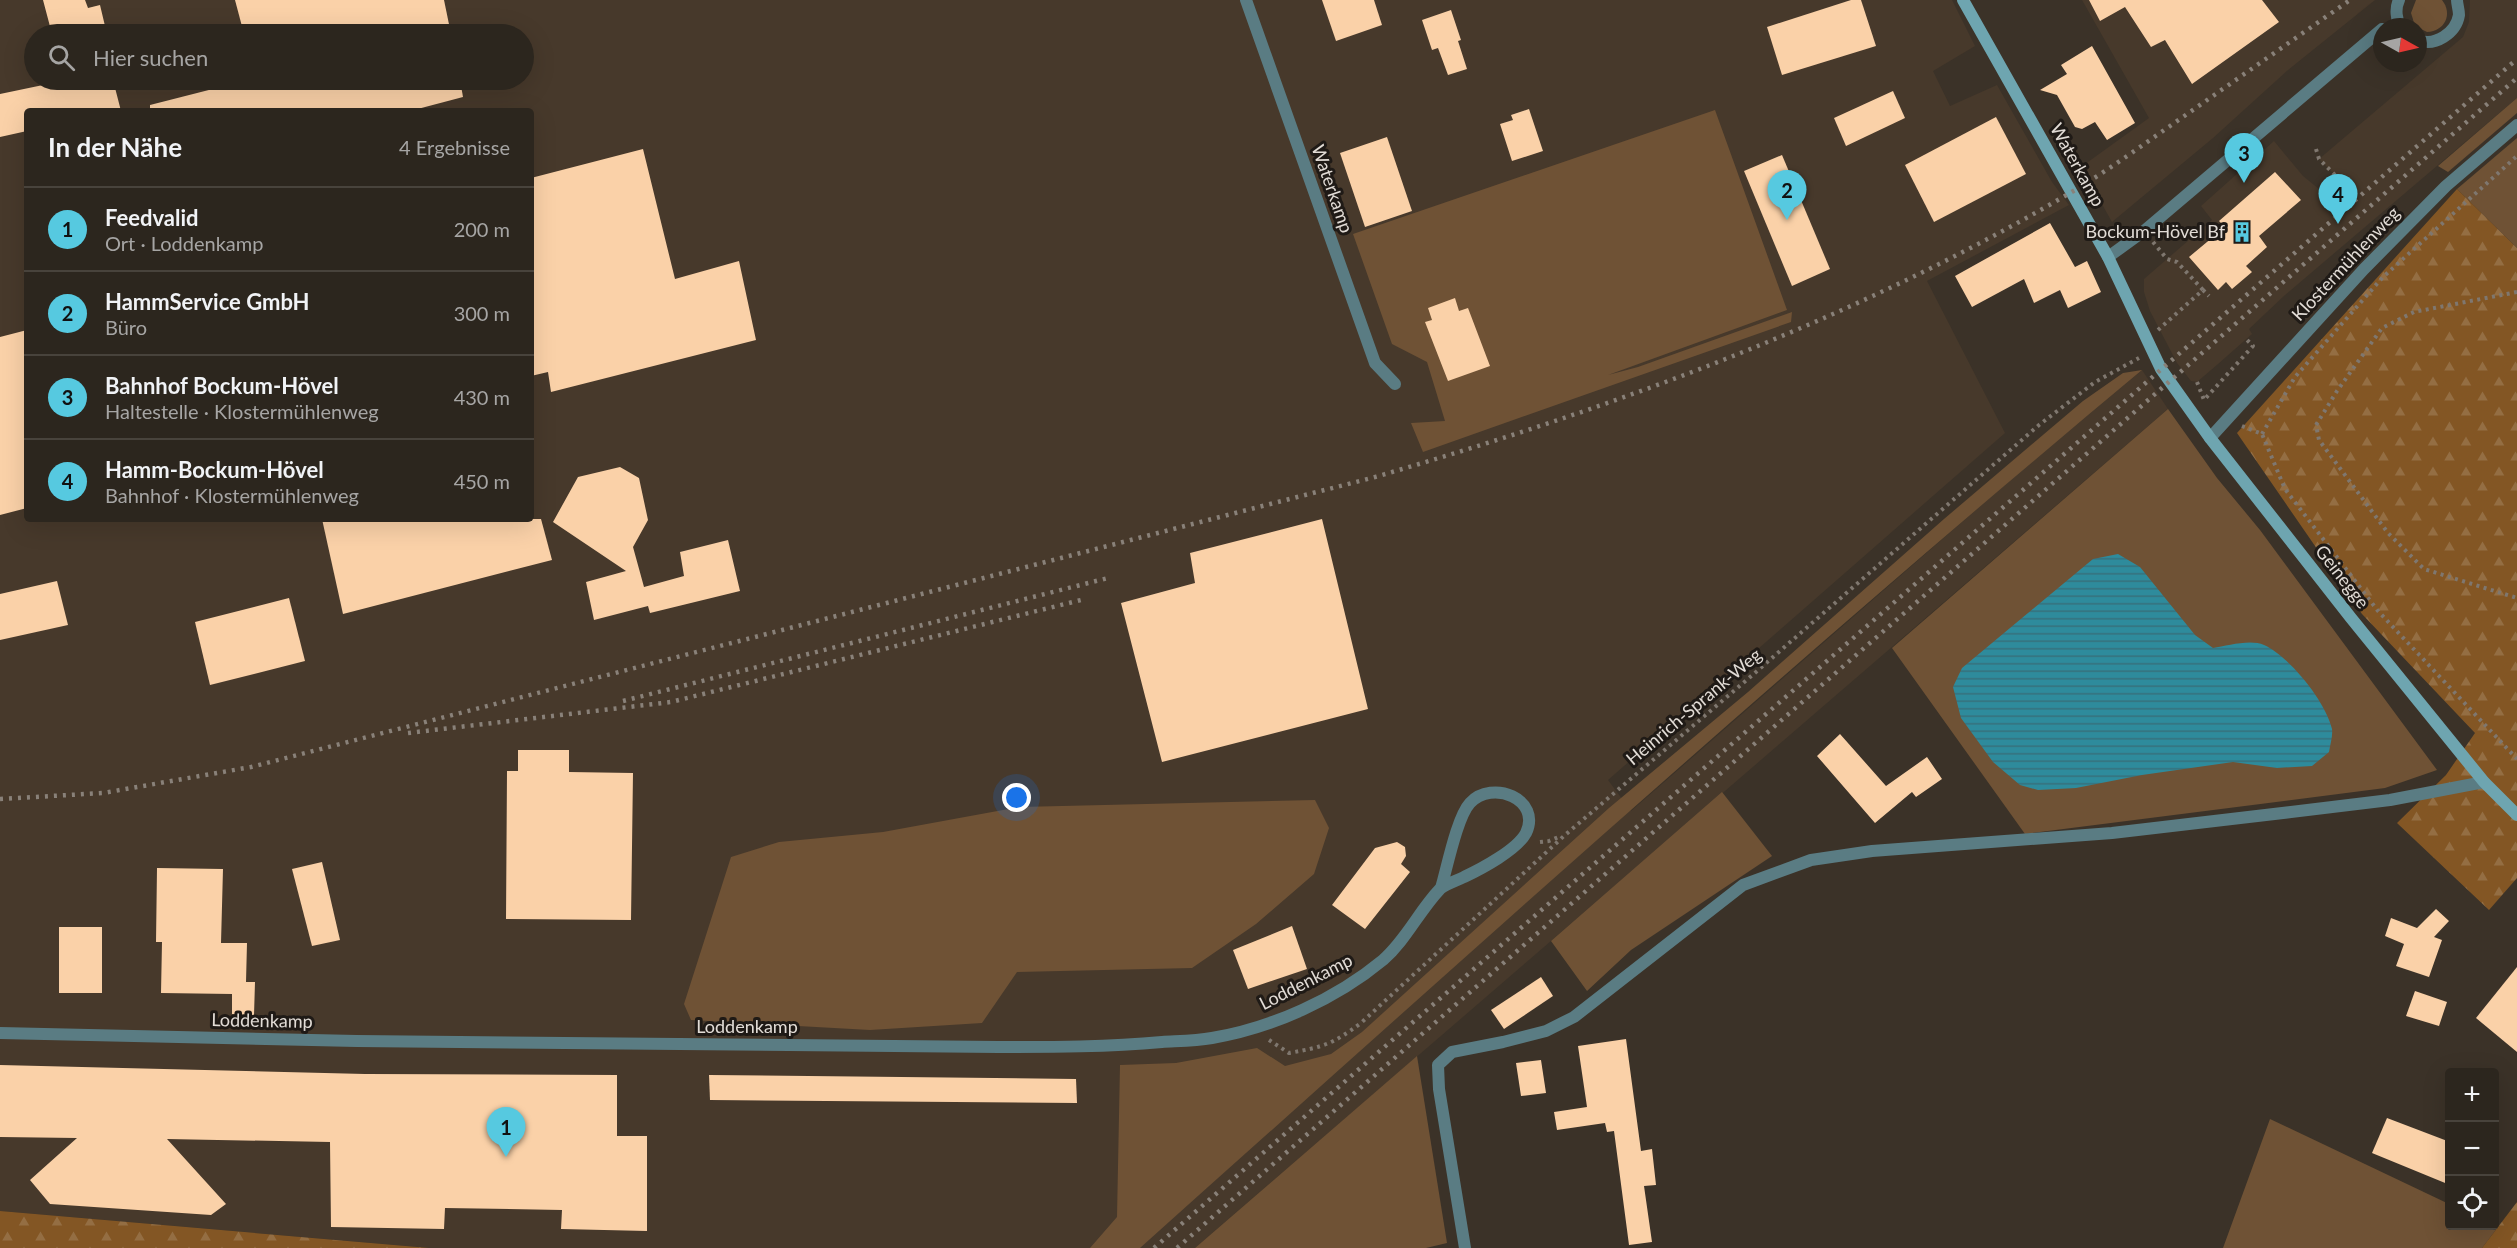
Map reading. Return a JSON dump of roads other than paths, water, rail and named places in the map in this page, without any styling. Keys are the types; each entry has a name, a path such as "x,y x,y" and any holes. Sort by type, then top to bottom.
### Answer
{"street":[{"name":"Waterkamp","path":"1246,0 1374,363 1395,384"},
{"name":"Waterkamp","path":"1963,0 2108,257 2151,351"},
{"path":"2399,0 2396,6 2399,18"},
{"path":"2427,42 2439,40 2452,30 2458,15 2457,0"},
{"path":"2108,257 2144,231 2373,36"},
{"name":"Klostermühlenweg","path":"2210,438 2364,269 2446,186 2517,125"},
{"name":"Geinegge","path":"2151,351 2210,438 2351,618 2484,782 2517,815"},
{"path":"1465,1248 1439,1089 1438,1065 1452,1052 1546,1031 1574,1017 1743,885 1810,860 1872,851 2145,829 2390,800 2484,782"},
{"name":"Loddenkamp","path":"0,1033 345,1041 1104,1047 1211,1038 1257,1027 1289,1015 1347,986 1384,958 1411,929 1441,888 1461,820 1469,803 1480,795 1504,792 1517,797 1527,809 1529,821 1522,840 1499,857 1441,888"}],"water":[{"path":"2118,554 2140,567 2195,635 2213,648 2258,643 2274,651 2295,669 2314,693 2328,718 2332,729 2329,752 2312,766 2277,768 2233,762 2142,775 2076,788 2038,790 2020,785 1993,762 1961,718 1953,687 1962,668 2093,559"}],"railway":[{"path":"0,799 103,793 251,767 1375,477 1555,421 1731,357 1818,321 1903,282 1987,239 2108,169 2350,0"},
{"path":"1154,1248 2517,59"},
{"path":"1177,1248 2517,78"},
{"path":"623,701 1108,578"},
{"path":"408,733 671,702 1085,599"}],"place":[{"name":"Bahnhof Bockum-Hövel","path":"2244,183"},
{"name":"HammService GmbH","path":"1787,220"},
{"name":"Hamm-Bockum-Hövel","path":"2338,224"},
{"name":"Bockum-Hövel Bf","path":"2242,232"},
{"name":"Feedvalid","path":"506,1157"}]}
